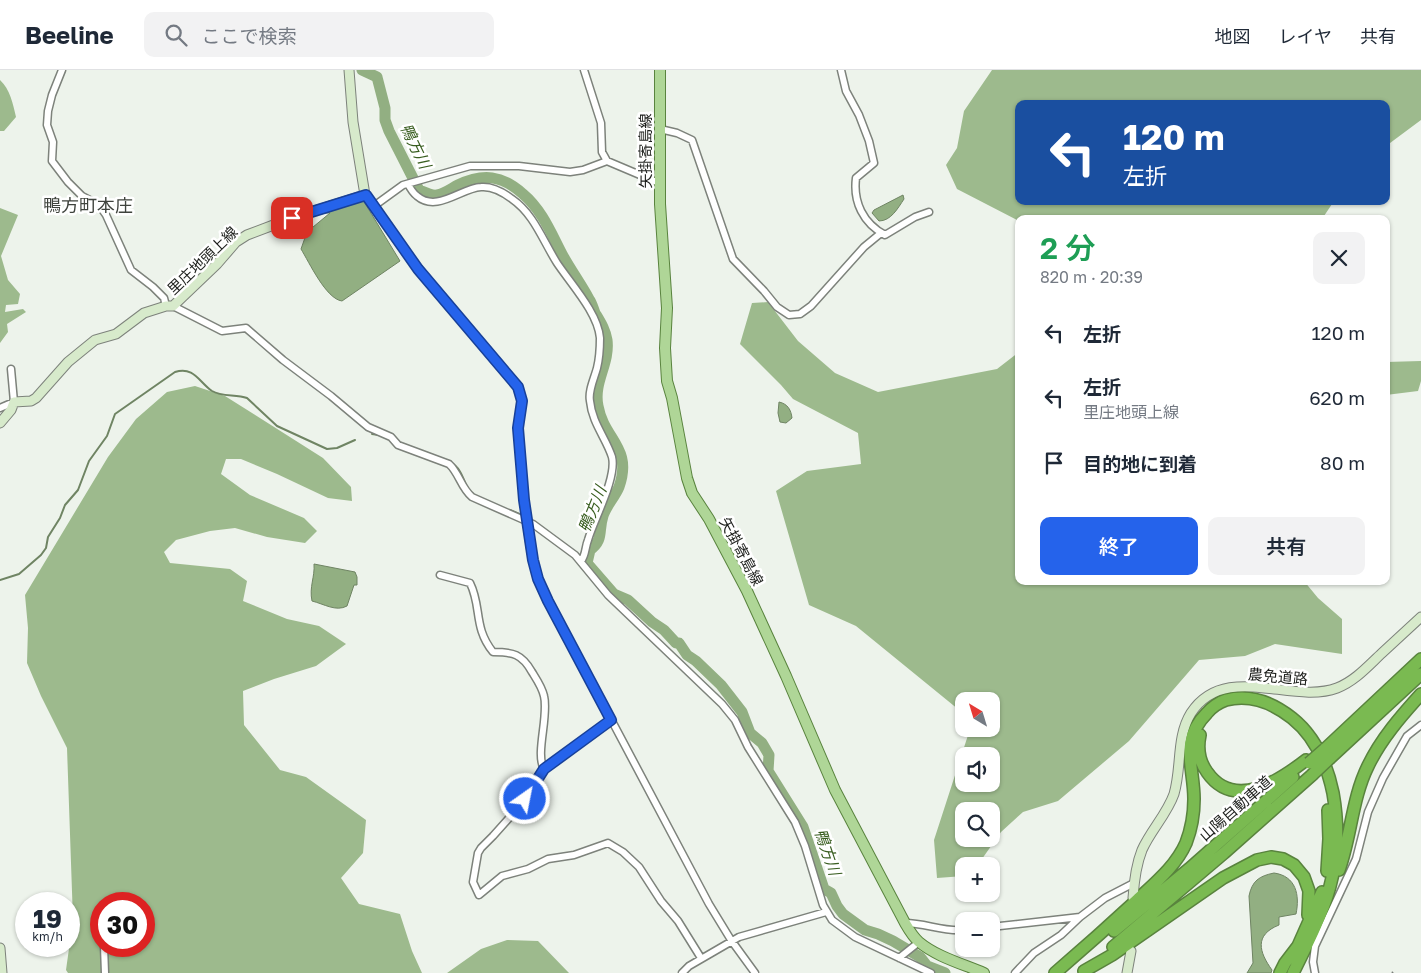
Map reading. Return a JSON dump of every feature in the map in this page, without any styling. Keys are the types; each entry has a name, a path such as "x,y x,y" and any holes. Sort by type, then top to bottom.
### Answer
{"highway":[{"name":"山陽自動車道","path":"1328,753 1421,659"},
{"name":"山陽自動車道","path":"1062,973 1421,674"},
{"path":"1329,892 1335,882 1344,856 1367,767 1384,738 1421,694"},
{"path":"1055,973 1109,926 1159,879 1176,860 1186,843 1193,814 1194,798 1190,755 1191,741 1195,730 1201,718 1209,710 1223,701 1241,698 1257,699 1271,704 1298,723 1322,756 1330,778 1336,811 1338,838 1335,869 1322,911 1293,973"},
{"path":"1280,973 1305,931 1323,890 1329,849 1329,813 1323,781 1315,759 1304,740 1293,728 1282,719 1254,706 1239,706 1226,709 1214,715 1201,732 1198,744 1203,767 1211,778 1223,787 1238,791 1254,790 1309,766"},
{"name":"山陽自動車道","path":"1082,972 1224,852 1309,766"},
{"path":"1082,972 1112,955 1223,878 1256,860 1271,857 1283,859 1294,865 1304,876 1309,891 1310,908 1305,931"}],"main road":[{"path":"349,70 353,122 366,195"},
{"name":"矢掛寄島線","path":"660,70 659,183 667,308 665,348 667,382 692,493 709,519 741,578 783,668 835,790 886,884 915,945 932,950 984,973"},
{"name":"里庄地頭上線","path":"14,402 31,401 36,398 77,354 95,340 116,334 144,313 170,306 217,264 236,242 247,235 292,218 366,195"},
{"path":"0,423 11,410 14,402"},
{"name":"農免道路","path":"1133,898 1134,883 1142,850 1174,793 1182,737 1192,712 1201,702 1212,694 1238,686 1311,693 1338,688 1358,675 1421,617"},
{"path":"0,948 2,973"},
{"path":"1127,973 1131,951"}],"street":[{"path":"62,70 48,111 47,125 53,142 52,161 68,182 82,196 99,205 106,215 131,270 158,292 170,306 222,330 246,328 283,360 368,427 391,437 398,445 449,464 472,497 526,517 582,559 608,595 722,704 735,720 748,747 795,822 805,846 826,912 841,928 855,937 931,973"},
{"path":"584,70 600,123 602,152 607,162"},
{"path":"841,70 846,91 859,115 869,141 874,163 856,178 854,191 863,215 873,228 885,235 915,217 929,212"},
{"path":"660,129 677,133 692,140 732,259 777,307 789,315 800,314 811,306 864,247 881,233"},
{"path":"374,206 410,183 470,166 519,166 570,172 607,162 659,183"},
{"path":"410,183 417,196 430,201 448,199 472,188 482,186 497,189 513,199 526,212 589,310 600,338 598,366 589,399 592,415 610,451 613,466 610,482 582,559"},
{"path":"366,195 418,269 518,387 522,401 518,428 526,517 531,553 542,589 704,895 731,940 755,973"},
{"path":"0,408 14,402 11,369"},
{"path":"440,575 470,583 480,628 485,641 493,652 512,652 526,662 540,684 545,698 544,731 540,759 544,769"},
{"path":"611,720 544,769 518,808 481,848 478,853 472,882 479,895 502,876 528,869 548,859 574,855 608,843 623,852 639,867 701,958"},
{"path":"1315,973 1313,962 1315,946 1356,859 1368,812 1383,778 1407,736 1421,726"},
{"path":"1015,973 1034,953 1061,935 1080,917 1105,898 1134,883"},
{"path":"682,973 689,966 731,940 826,912"},
{"path":"1000,927 1080,917"},
{"path":"905,923 913,923 950,932 955,931"},
{"path":"900,957 915,945"},
{"path":"104,957 105,973"}],"shaded area":[{"path":"992,70 1421,70 1421,120 1390,143 1390,100 1015,100 1015,205 1331,205 1325,215 1015,215 1015,219 957,189 946,165 957,148 964,111"},
{"path":"0,80 9,92 16,117 4,131 0,131"},
{"path":"903,195 904,199 887,219 879,221 872,213 874,210"},
{"path":"363,200 400,261 342,301 336,299 324,287 301,249 307,232 330,213 319,213"},
{"path":"0,208 18,215 1,256 8,280 20,294 18,304 6,305 5,312 23,309 26,312 7,324 8,332 0,343"},
{"path":"768,302 798,341 835,373 878,392 997,369 1015,355 1015,585 1307,585 1318,598 1342,619 1342,654 1275,644 1245,656 1199,660 1129,741 1058,801 1023,812 1000,833 1000,802 955,802 955,847 990,847 983,857 955,857 955,877 937,878 934,840 955,775 955,792 1000,792 1000,747 964,747 967,738 1000,738 1000,692 955,692 955,707 856,626 809,605 776,491 807,471 861,464 858,433 793,399 740,344 752,303"},
{"path":"1421,361 1421,381 1418,391 1390,394 1390,362"},
{"path":"195,386 225,396 323,458 351,487 352,501 328,498 241,459 226,459 221,474 250,495 304,518 317,531 305,543 267,537 235,528 210,531 176,540 164,552 170,563 230,569 247,581 243,601 287,619 319,626 346,644 316,666 243,691 244,725 280,770 306,777 366,820 363,853 341,878 359,904 400,914 412,951 422,973 68,973 66,970 68,957 80,957 80,892 72,892 67,748 27,663 28,628 25,595 108,457 136,419 167,392"},
{"path":"779,402 787,406 791,412 792,418 786,423 780,422 778,413"},
{"path":"314,564 355,572 357,585 354,585 347,606 334,608 312,601 311,591"},
{"path":"1274,873 1287,878 1295,887 1297,893 1296,914 1279,917 1279,925 1271,929 1262,939 1262,950 1272,970 1271,973 1247,973 1253,963 1250,891 1257,880"},
{"path":"507,940 538,941 569,973 447,973 481,949"}],"waterway":[{"path":"362,70 377,77"},
{"name":"鴨方川","path":"377,77 385,108 385,120 389,131 419,190 437,195 467,181 484,178 500,180 515,188 530,200 541,214 604,329 607,349 599,381 598,406 601,418 620,453 622,473 619,487 604,512 599,539 590,550 587,563 614,594 628,600 652,622 664,630 676,643 679,643 687,655 721,685 742,712 750,733 762,743 769,755 768,771 803,827 824,889 831,893 843,914 865,930 893,941 920,957 927,966 945,973"},
{"path":"0,580 19,574 41,555 46,548 48,537 60,518 65,505 78,490 89,461 107,436 115,414 175,372 187,371 192,373 216,393 247,398 277,426 327,449 337,448 355,440"},
{"path":"372,434 379,435"},
{"path":"451,463 459,470 467,487"},
{"path":"510,510 524,516"}],"district":[{"name":"鴨方町本庄","path":"88,205"}],"route":[{"path":"292,218 366,195 418,269 518,387 522,401 518,428 524,500 531,553 538,579 611,720 544,769 525,799"}]}
